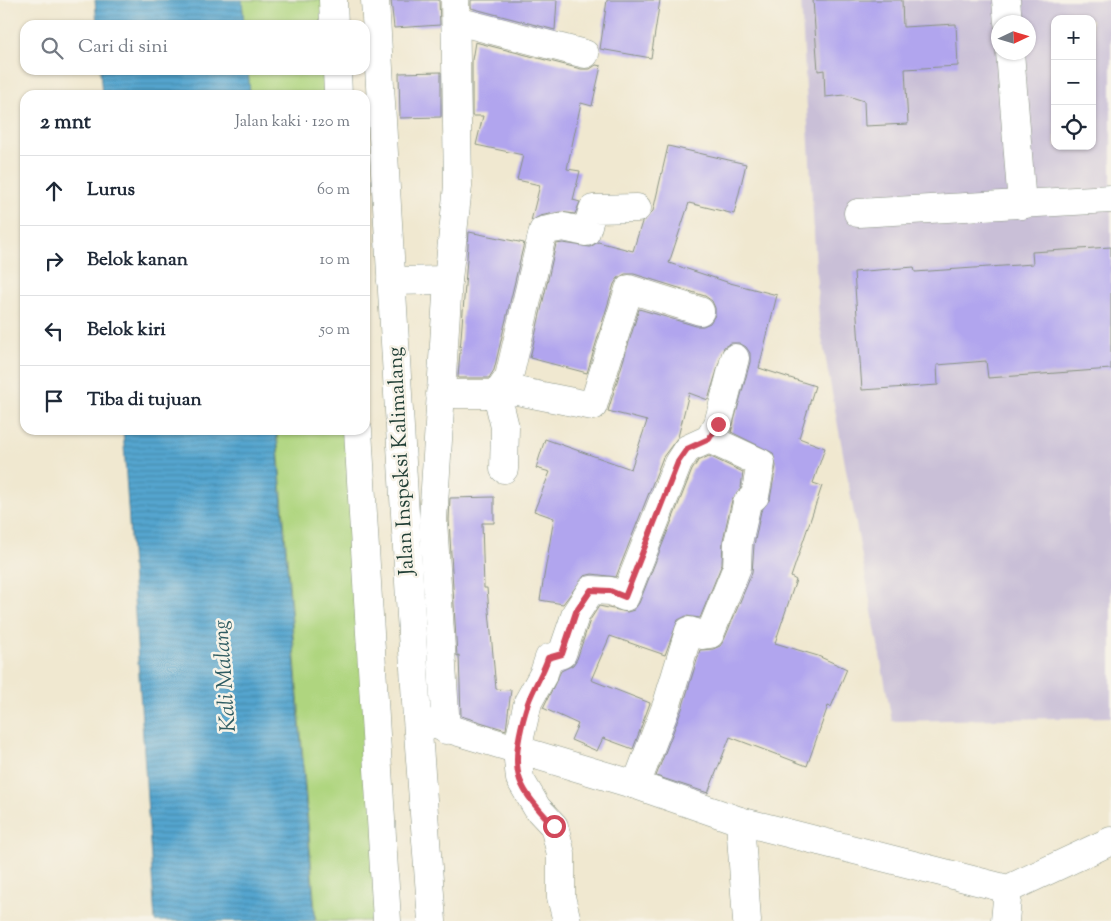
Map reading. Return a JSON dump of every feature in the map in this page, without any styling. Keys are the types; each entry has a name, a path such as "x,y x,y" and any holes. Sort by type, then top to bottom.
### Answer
{"street":[{"path":"333,0 334,20"},
{"name":"Jalan Inspeksi Kalimalang","path":"375,0 417,719 432,921"},
{"path":"1006,0 1007,15"},
{"path":"446,730 433,520 448,280 458,186 456,10 585,54"},
{"path":"1011,60 1022,205"},
{"path":"337,75 338,90"},
{"path":"858,213 1111,199"},
{"path":"497,394 509,378 543,231 563,227 586,232 594,209 637,208"},
{"path":"391,282 448,280"},
{"path":"440,394 497,394 517,391 593,406 629,289 700,311"},
{"path":"567,921 561,897 561,854 554,826 537,808 520,779 517,750 528,702 544,672 548,658 562,654 576,612 591,590 610,591 625,597 678,462 687,449 709,439 718,424 735,358"},
{"path":"497,394 506,427 504,469"},
{"name":"Jalan Inspeksi Kalimalang","path":"358,435 387,921"},
{"path":"636,785 667,704 690,631 703,635 710,634 737,566 738,542 747,503 755,496 761,463 709,439"},
{"path":"417,719 446,730 636,785 740,821 1008,889 1111,841"},
{"path":"740,821 747,921"},
{"path":"1005,921 1008,889"}],"shaded area":[{"path":"801,0 1111,0 1111,717 892,721 819,322"}],"green space":[{"path":"242,0 333,0 334,20 244,20"},
{"path":"248,75 337,75 338,90 250,90"},
{"path":"277,435 358,435 387,921 316,921"}],"water":[{"path":"95,0 242,0 244,20 97,20"},
{"path":"100,75 248,75 250,90 102,90"},
{"name":"Kali Malang","path":"123,435 276,435 315,921 155,921"}],"building":[{"path":"391,0 439,0 440,25 394,28"},
{"path":"471,0 557,0 555,30 471,8"},
{"path":"607,0 660,0 651,58 600,49"},
{"path":"813,0 902,0 903,27 956,24 958,66 905,69 908,124 865,126 864,101 845,95 825,97 824,70 818,71"},
{"path":"475,42 581,69 590,69 596,65 601,66 592,106 581,103 567,169 580,171 573,200 580,202 575,214 560,212 540,216 531,221 540,185 517,180 523,155 476,145 483,116 472,116 472,60"},
{"path":"441,72 441,117 400,118 399,73"},
{"path":"668,146 746,164 734,214 689,203 669,263 730,283 777,295 759,368 815,386 799,438 825,448 813,483 822,486 791,577 796,580 775,643 818,656 847,669 831,707 828,706 807,766 730,737 708,793 656,776 682,709 700,650 713,649 720,646 752,573 754,545 761,511 770,499 776,466 773,453 731,432 750,362 750,353 746,347 739,343 731,343 724,347 708,400 689,393 678,437 663,457 616,577 592,574 584,576 563,604 540,600 554,518 534,511 550,472 536,468 545,439 631,469 647,421 608,411 639,309 696,326 710,323 715,315 712,301 705,296 634,274 625,274 618,278 614,284 587,373 530,358 556,244 563,243 590,247 598,242 633,251 642,222 653,211"},
{"path":"469,232 524,243 494,370 489,378 458,378"},
{"path":"1111,247 1111,369 988,378 986,361 937,365 938,385 862,390 854,272 914,267 915,272 1033,264 1032,252"},
{"path":"709,456 743,472 741,488 732,500 723,540 722,564 700,618 686,616 678,620 665,655 610,636 591,680 650,703 633,749 603,738 597,751 571,740 578,724 543,708 561,671 573,665 577,659 590,620 599,606 627,612 634,610 639,603 692,470 698,461"},
{"path":"494,497 494,523 482,523 484,588 487,588 496,689 511,690 506,730 461,716 459,655 457,656 449,520 450,498"}],"route":[{"path":"554,826 537,808 520,779 517,750 528,702 544,672 548,658 562,654 576,612 591,590 610,591 625,597 678,462 687,449 709,439 718,424"}]}
